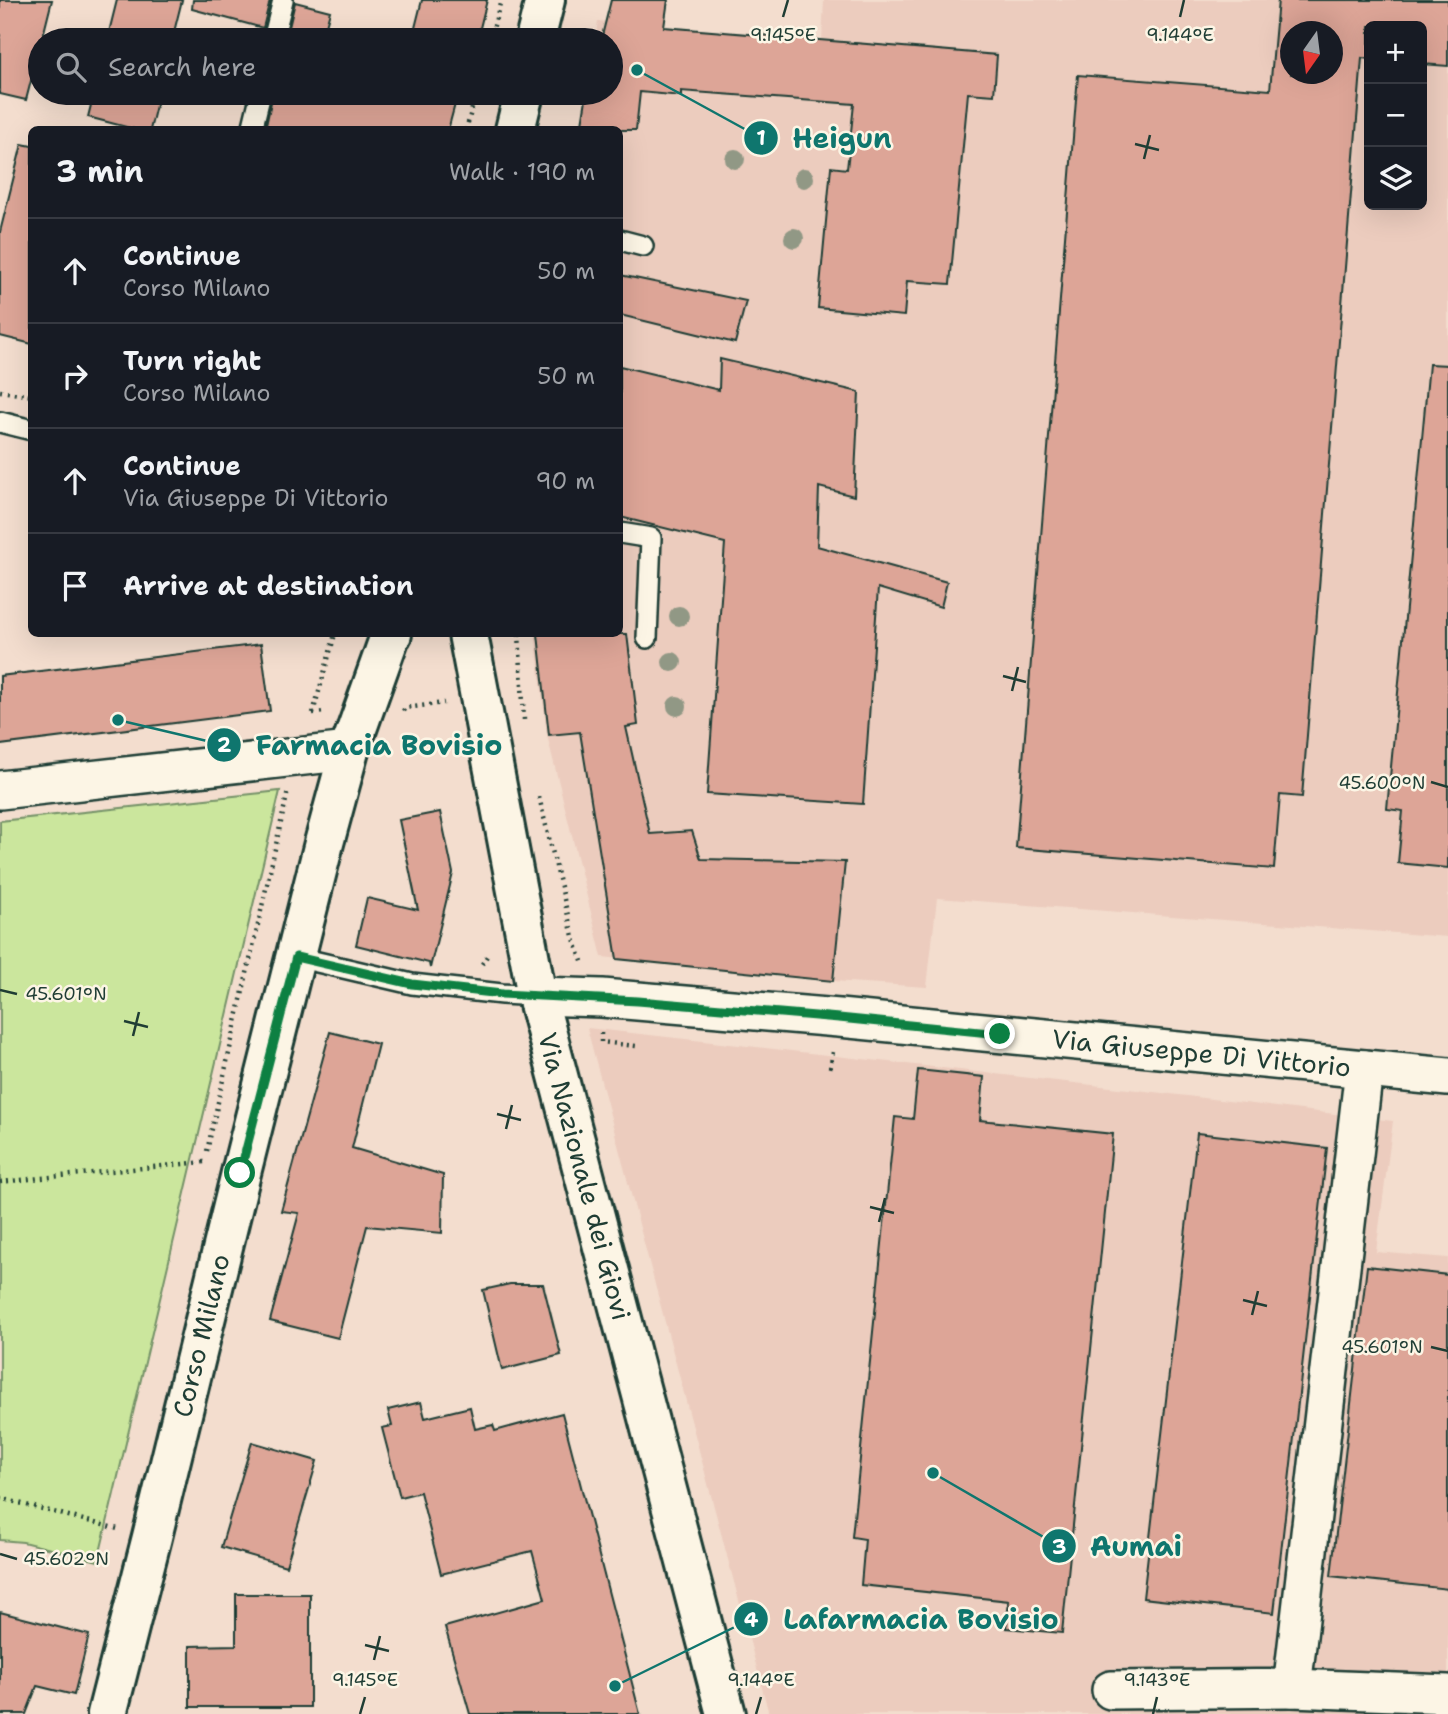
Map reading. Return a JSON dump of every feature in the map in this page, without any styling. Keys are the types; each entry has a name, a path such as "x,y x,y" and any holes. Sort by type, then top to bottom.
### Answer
{"main road":[{"path":"539,28 545,0"},
{"path":"516,126 521,105"},
{"name":"Corso Milano","path":"107,1714 324,843 349,751 390,637"},
{"name":"Via Nazionale dei Giovi","path":"468,637 519,995 726,1714"}],"street":[{"path":"0,790 349,751"},
{"name":"Via Giuseppe Di Vittorio","path":"519,995 602,998 839,1018 1448,1077"},
{"name":"Via Giuseppe Di Vittorio","path":"1292,1688 1364,1069"},
{"path":"1111,1690 1292,1688 1448,1694"}],"lane":[{"path":"276,28 283,0"},
{"path":"253,126 258,105"},
{"path":"623,241 643,246"},
{"path":"0,422 28,429"},
{"path":"623,533 651,538 647,638"},
{"path":"296,957 412,984 519,995"}],"path":[{"path":"493,28 501,0"},
{"path":"467,126 473,105"},
{"path":"0,391 28,395"},
{"path":"313,713 334,637"},
{"path":"519,637 524,727"},
{"path":"398,718 405,708 456,701"},
{"path":"204,1162 290,784"},
{"path":"537,793 573,936"},
{"path":"278,832 324,843"},
{"path":"475,967 484,964 489,953"},
{"path":"0,1182 204,1162 240,1173"},
{"path":"0,1498 152,1537"}],"shaded area":[{"path":"824,0 1448,0 1448,937 937,898 927,987 833,981 602,957 547,735 535,637 623,637 623,126 582,126 585,105 623,105 623,28 597,28 598,21 822,41"},
{"path":"587,1028 1393,1121 1376,1252 1448,1258 1448,1714 769,1714"}],"green space":[{"path":"280,791 98,1561 23,1542 0,1540 0,821"}],"building":[{"path":"0,0 52,0 45,28 28,28 26,100 0,94"},
{"path":"117,0 182,0 175,28 110,28"},
{"path":"193,0 270,0 263,28 192,9"},
{"path":"422,0 487,0 480,28 415,28"},
{"path":"611,0 668,0 664,27 997,55 994,95 968,93 950,284 907,281 904,316 818,308 831,167 847,169 854,104 681,91 681,96 640,92 636,130 623,130 623,126 582,126 585,105 623,105 623,28 604,28"},
{"path":"1278,0 1448,0 1448,66 1427,64 1427,21 1364,21 1364,58 1302,797 1280,795 1274,869 1016,848 1078,75 1270,90"},
{"path":"295,2 330,11 325,28 289,28"},
{"path":"91,105 156,105 151,126 123,126 88,117"},
{"path":"270,105 455,105 449,126 266,126"},
{"path":"22,144 28,145 28,343 0,336 0,232"},
{"path":"623,276 746,301 735,343 623,316"},
{"path":"720,359 859,392 854,496 819,487 817,546 947,582 941,607 878,588 863,804 707,794 725,543 623,518 623,367 719,390"},
{"path":"1429,364 1448,365 1448,868 1398,863 1403,811 1387,809"},
{"path":"623,634 627,634 638,725 626,727 650,834 692,831 701,859 845,862 833,981 617,959 580,732 549,735 538,637 623,637"},
{"path":"261,644 270,711 0,745 0,676"},
{"path":"440,812 453,873 430,968 429,963 356,945 367,898 418,910 399,820"},
{"path":"330,1032 378,1044 352,1148 443,1175 442,1233 367,1226 338,1338 270,1321 299,1213 281,1211"},
{"path":"918,1070 984,1077 980,1120 1113,1134 1062,1633 1006,1628 1009,1601 861,1585 865,1539 852,1537 895,1117 913,1119"},
{"path":"1197,1133 1327,1148 1274,1613 1143,1598"},
{"path":"1367,1266 1448,1275 1448,1589 1331,1576"},
{"path":"510,1284 543,1284 561,1355 502,1370 483,1290"},
{"path":"421,1402 425,1418 470,1407 475,1429 493,1425 495,1431 562,1413 640,1714 470,1714 445,1627 545,1599 532,1551 441,1574 420,1492 400,1497 382,1428 392,1426 388,1410"},
{"path":"252,1442 317,1461 286,1566 221,1547"},
{"path":"236,1594 310,1594 310,1707 190,1707 190,1646 236,1645"},
{"path":"0,1612 89,1635 74,1695 37,1686 26,1714 0,1714"}],"place":[{"name":"Heigun","path":"637,70"},
{"name":"Farmacia Bovisio","path":"118,720"},
{"name":"Aumai","path":"933,1473"},
{"name":"Lafarmacia Bovisio","path":"615,1686"}],"route":[{"path":"240,1173 296,957 412,984 502,994 602,998 1000,1034"}]}
